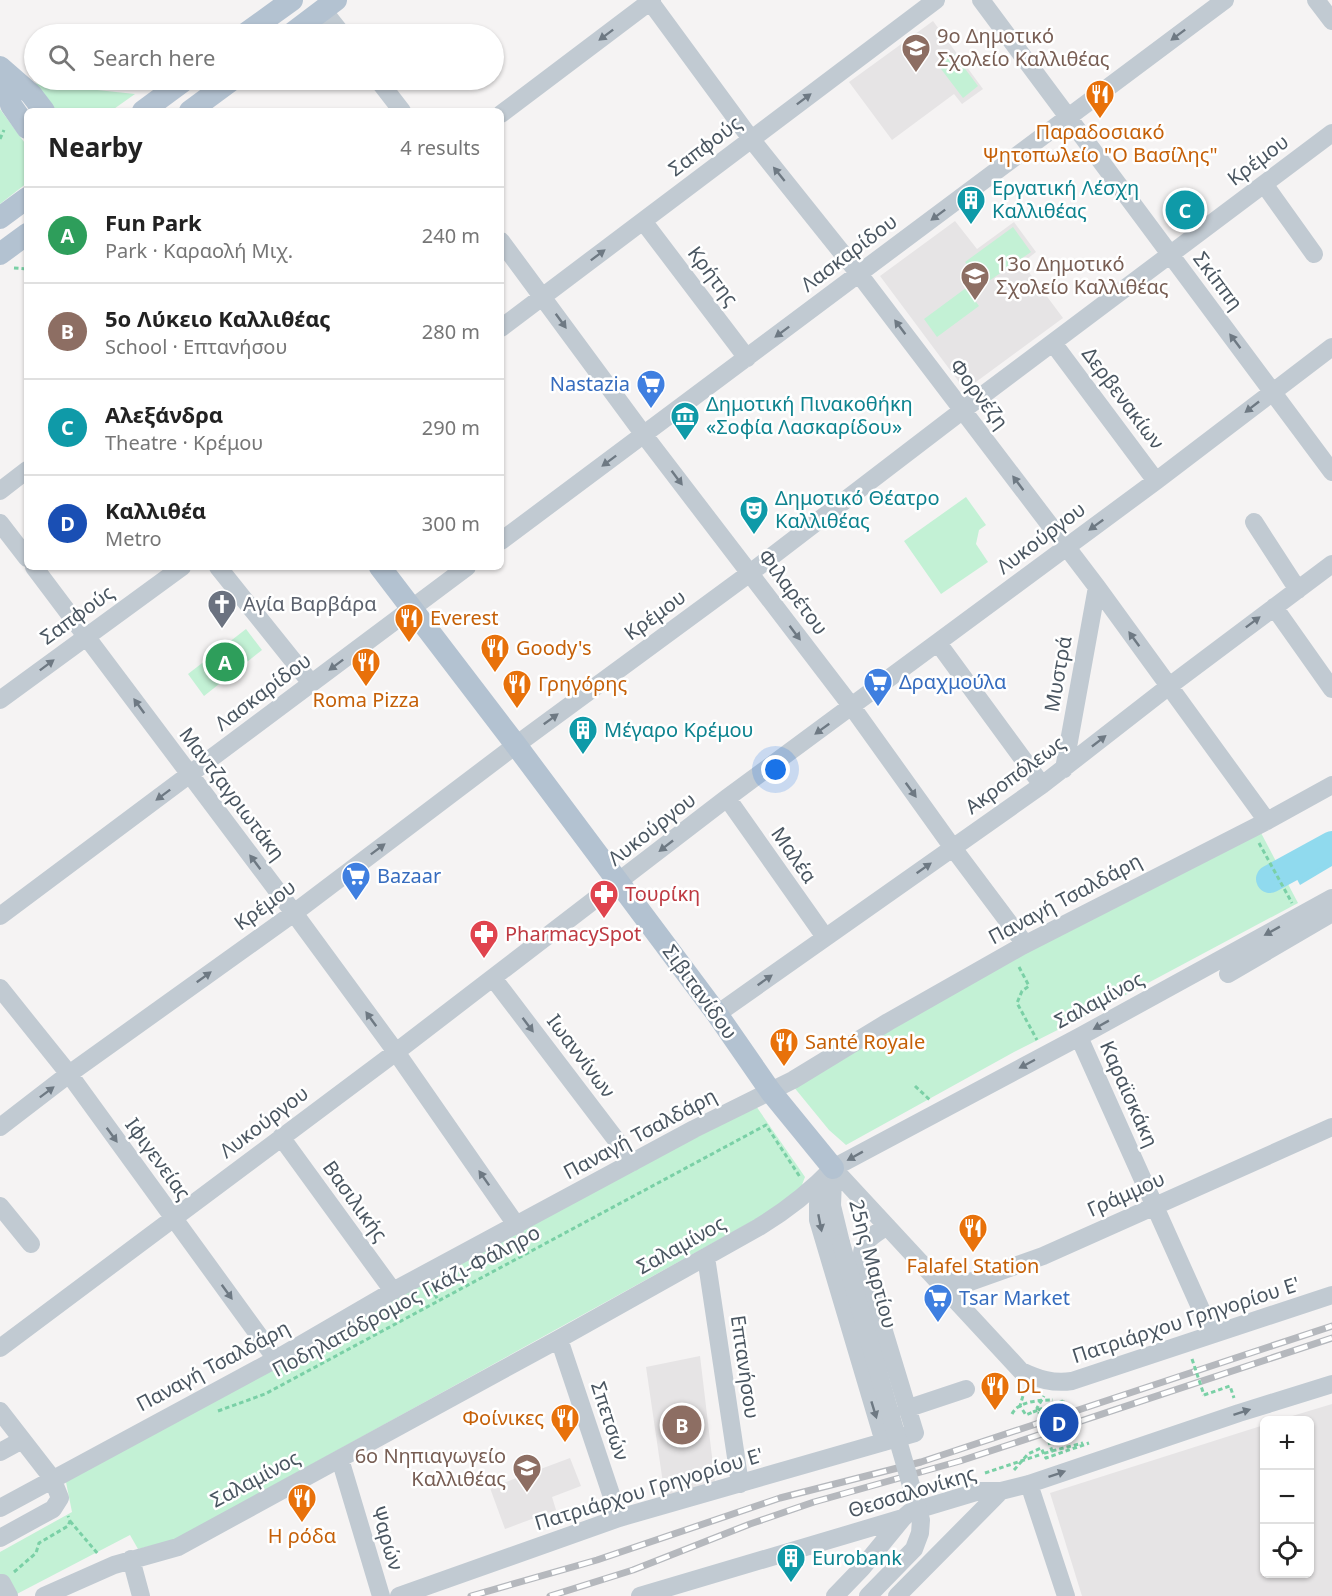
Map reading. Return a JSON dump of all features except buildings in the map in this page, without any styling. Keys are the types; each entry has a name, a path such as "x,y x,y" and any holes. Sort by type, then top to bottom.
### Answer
{"main road":[{"path":"259,24 292,0"},
{"path":"304,24 330,5"},
{"path":"2,70 24,88"},
{"path":"2,70 11,105 24,124"},
{"path":"26,90 42,108"},
{"path":"146,108 170,90"},
{"path":"194,108 218,90"},
{"path":"0,218 24,200"},
{"path":"7,261 24,238"},
{"name":"Σιβιτανίδου","path":"382,570 717,1014 771,1092 833,1168"}],"street":[{"name":"Φορνέζη","path":"651,0 751,138 859,274 1097,587 1267,821"},
{"path":"504,112 651,0"},
{"name":"Σαπφούς","path":"504,326 936,0"},
{"name":"Σκίππη","path":"981,0 1332,472"},
{"name":"Λασκαρίδου","path":"504,532 644,435 1225,0"},
{"path":"1316,0 1332,21"},
{"path":"330,5 338,24"},
{"path":"386,90 400,108"},
{"name":"Κρέμου","path":"0,1127 69,1074 294,913 516,745 750,573 1332,133"},
{"path":"1264,184 1314,254"},
{"name":"Κρήτης","path":"643,221 747,358"},
{"name":"Φιλαρέτου","path":"504,245 644,435 852,707 1024,945"},
{"name":"Δερβενακίων","path":"1053,343 1156,481"},
{"name":"Λυκούργου","path":"0,1348 396,1052 727,798 1156,481 1332,346"},
{"path":"0,491 24,472"},
{"path":"1254,522 1298,590"},
{"path":"0,523 24,554"},
{"name":"Ακροπόλεως","path":"717,1014 1064,769 1168,687 1332,564"},
{"name":"Μαντζαγριωτάκη","path":"36,570 396,1052 517,1226"},
{"name":"Σαπφούς","path":"0,700 171,570"},
{"path":"220,570 311,683"},
{"name":"Λασκαρίδου","path":"0,916 463,570"},
{"name":"Μυστρά","path":"1064,769 1097,587"},
{"path":"1274,607 1332,689"},
{"path":"938,643 1042,785"},
{"name":"Παναγή Τσαλδάρη","path":"0,1508 276,1359 393,1291 694,1129 771,1092 1024,945 1267,821 1332,784"},
{"name":"Μαλέα","path":"727,798 825,937"},
{"name":"Σαλαμίνος","path":"1228,974 1330,910"},
{"name":"Σαλαμίνος","path":"45,1596 108,1567 178,1547 560,1339 752,1231 790,1207 833,1168 1079,1037 1330,910"},
{"name":"Ιωαννίνων","path":"493,978 633,1162"},
{"name":"Ιφιγενείας","path":"0,988 69,1074 276,1359"},
{"name":"Καραϊσκάκη","path":"1079,1037 1212,1334"},
{"name":"Γράμμου","path":"934,1275 960,1283 979,1280 1043,1256 1332,1127"},
{"name":"Βασιλικής","path":"280,1137 393,1291"},
{"name":"Σιβιτανίδου","path":"833,1168 1021,1371 1038,1379 1050,1393"},
{"name":"25ης Μαρτίου","path":"833,1168 832,1206 841,1243 921,1520 920,1533 914,1549 868,1596"},
{"name":"25ης Μαρτίου","path":"833,1168 818,1204 818,1220 884,1442"},
{"path":"0,1206 31,1244"},
{"name":"25ης Μαρτίου","path":"887,1226 865,1242 861,1253 915,1433"},
{"name":"Επτανήσου","path":"706,1257 740,1484"},
{"name":"Πατριάρχου Γρηγορίου Ε'","path":"1050,1393 1072,1381 1332,1295"},
{"name":"Σπετσών","path":"560,1339 619,1518"},
{"name":"Θεσσαλονίκης","path":"640,1596 903,1518 910,1512 981,1491 1001,1491 1029,1484 1332,1384"},
{"path":"906,1409 966,1389"},
{"path":"0,1411 52,1479 60,1498 53,1509 0,1538"},
{"name":"Πατριάρχου Γρηγορίου Ε'","path":"399,1596 619,1518 915,1433"},
{"path":"0,1452 22,1440"},
{"name":"Ψαρών","path":"340,1460 381,1596"},
{"path":"1029,1484 1066,1596"},
{"path":"897,1596 1001,1491"},
{"path":"835,1596 862,1568 903,1518"},
{"path":"131,1559 141,1596"}],"path":[{"path":"0,139 4,130"},
{"path":"7,261 24,268"},
{"path":"1267,858 1292,902"},
{"path":"1024,945 1028,956 1017,962 1029,986 1022,991 1017,1003 1040,1047"},
{"name":"Ποδηλατόδρομος Γκάζι-Φάληρο","path":"211,1413 265,1394 766,1125 800,1177"},
{"path":"1192,1359 1204,1395 1230,1386"},
{"path":"966,1389 1021,1371"},
{"path":"1021,1400 1020,1406 1026,1415 1063,1400 1050,1393"},
{"path":"1012,1414 1014,1409 1037,1401 1050,1393"},
{"path":"1044,1408 1050,1405 1050,1393"},
{"path":"1050,1393 1037,1407 1052,1451"},
{"path":"1022,1461 1089,1443"},
{"path":"1044,1456 1073,1444"},
{"path":"1019,1465 1030,1452 1041,1448 1044,1456"},
{"path":"60,1498 70,1521 108,1567"},
{"path":"4,1587 36,1553 39,1543 68,1526 70,1521"}],"shaded area":[{"name":"9ο Δημοτικό Σχολείο Καλλιθέας","path":"933,21 983,89 962,104 954,94 892,140 849,82"},
{"name":"13ο Δημοτικό Σχολείο Καλλιθέας","path":"955,221 977,249 1014,222 1036,252 1022,263 1063,318 965,390 880,276"},
{"path":"700,1356 715,1482 665,1497 646,1367"},
{"path":"1332,1404 1332,1596 1082,1596 1050,1493 1260,1426 1260,1578 1314,1578 1314,1416 1292,1416"},
{"name":"6ο Νηπιαγωγείο Καλλιθέας","path":"570,1458 581,1486 552,1497 556,1510 505,1529 490,1488"}],"green space":[{"path":"954,54 978,86 963,98 938,65"},
{"path":"37,90 97,90 135,94 115,108 53,108"},
{"path":"0,109 24,142 24,185 0,204"},
{"path":"1013,227 1031,252 983,285 965,262"},
{"path":"966,288 979,306 937,337 924,319"},
{"path":"966,497 986,525 979,530 976,544 988,562 941,594 904,541"},
{"path":"246,629 262,650 204,696 188,674"},
{"path":"1260,831 1298,903 1014,1052 846,1145 829,1130 793,1086 1019,956"},
{"path":"756,1106 805,1177 800,1190 776,1208 175,1540 138,1549 130,1535 13,1596 0,1596 0,1552 72,1512 65,1477 500,1238"}],"water":[{"path":"1332,836 1332,866 1300,885 1287,860"}],"waterway":[{"path":"1270,879 1332,845"}],"railway":[{"path":"471,1596 597,1560 780,1498 921,1462 1332,1326"},
{"path":"550,1596 633,1570 750,1524 814,1502 960,1461 1332,1338"}],"place":[{"name":"9ο Δημοτικό Σχολείο Καλλιθέας","path":"916,74"},
{"name":"Παραδοσιακό Ψητοπωλείο \"Ο Βασίλης\"","path":"1100,120"},
{"name":"Αλεξάνδρα","path":"1185,210"},
{"name":"Εργατική Λέσχη Καλλιθέας","path":"971,226"},
{"name":"13ο Δημοτικό Σχολείο Καλλιθέας","path":"975,302"},
{"name":"Nastazia","path":"651,410"},
{"name":"Δημοτική Πινακοθήκη «Σοφία Λασκαρίδου»","path":"685,442"},
{"name":"Δημοτικό Θέατρο Καλλιθέας","path":"754,536"},
{"name":"Αγία Βαρβάρα","path":"222,630"},
{"name":"Everest","path":"409,644"},
{"name":"Fun Park","path":"225,662"},
{"name":"Goody's","path":"495,674"},
{"name":"Roma Pizza","path":"366,688"},
{"name":"Δραχμούλα","path":"878,708"},
{"name":"Γρηγόρης","path":"517,710"},
{"name":"Μέγαρο Κρέμου","path":"583,756"},
{"name":"Bazaar","path":"356,902"},
{"name":"Τουρίκη","path":"604,920"},
{"name":"PharmacySpot","path":"484,960"},
{"name":"Santé Royale","path":"784,1068"},
{"name":"Falafel Station","path":"973,1254"},
{"name":"Tsar Market","path":"938,1324"},
{"name":"DL","path":"995,1412"},
{"name":"Καλλιθέα","path":"1059,1423"},
{"name":"5ο Λύκειο Καλλιθέας","path":"682,1425"},
{"name":"Φοίνικες","path":"565,1444"},
{"name":"6ο Νηπιαγωγείο Καλλιθέας","path":"527,1494"},
{"name":"Η ρόδα","path":"302,1524"},
{"name":"Eurobank","path":"791,1584"}]}
